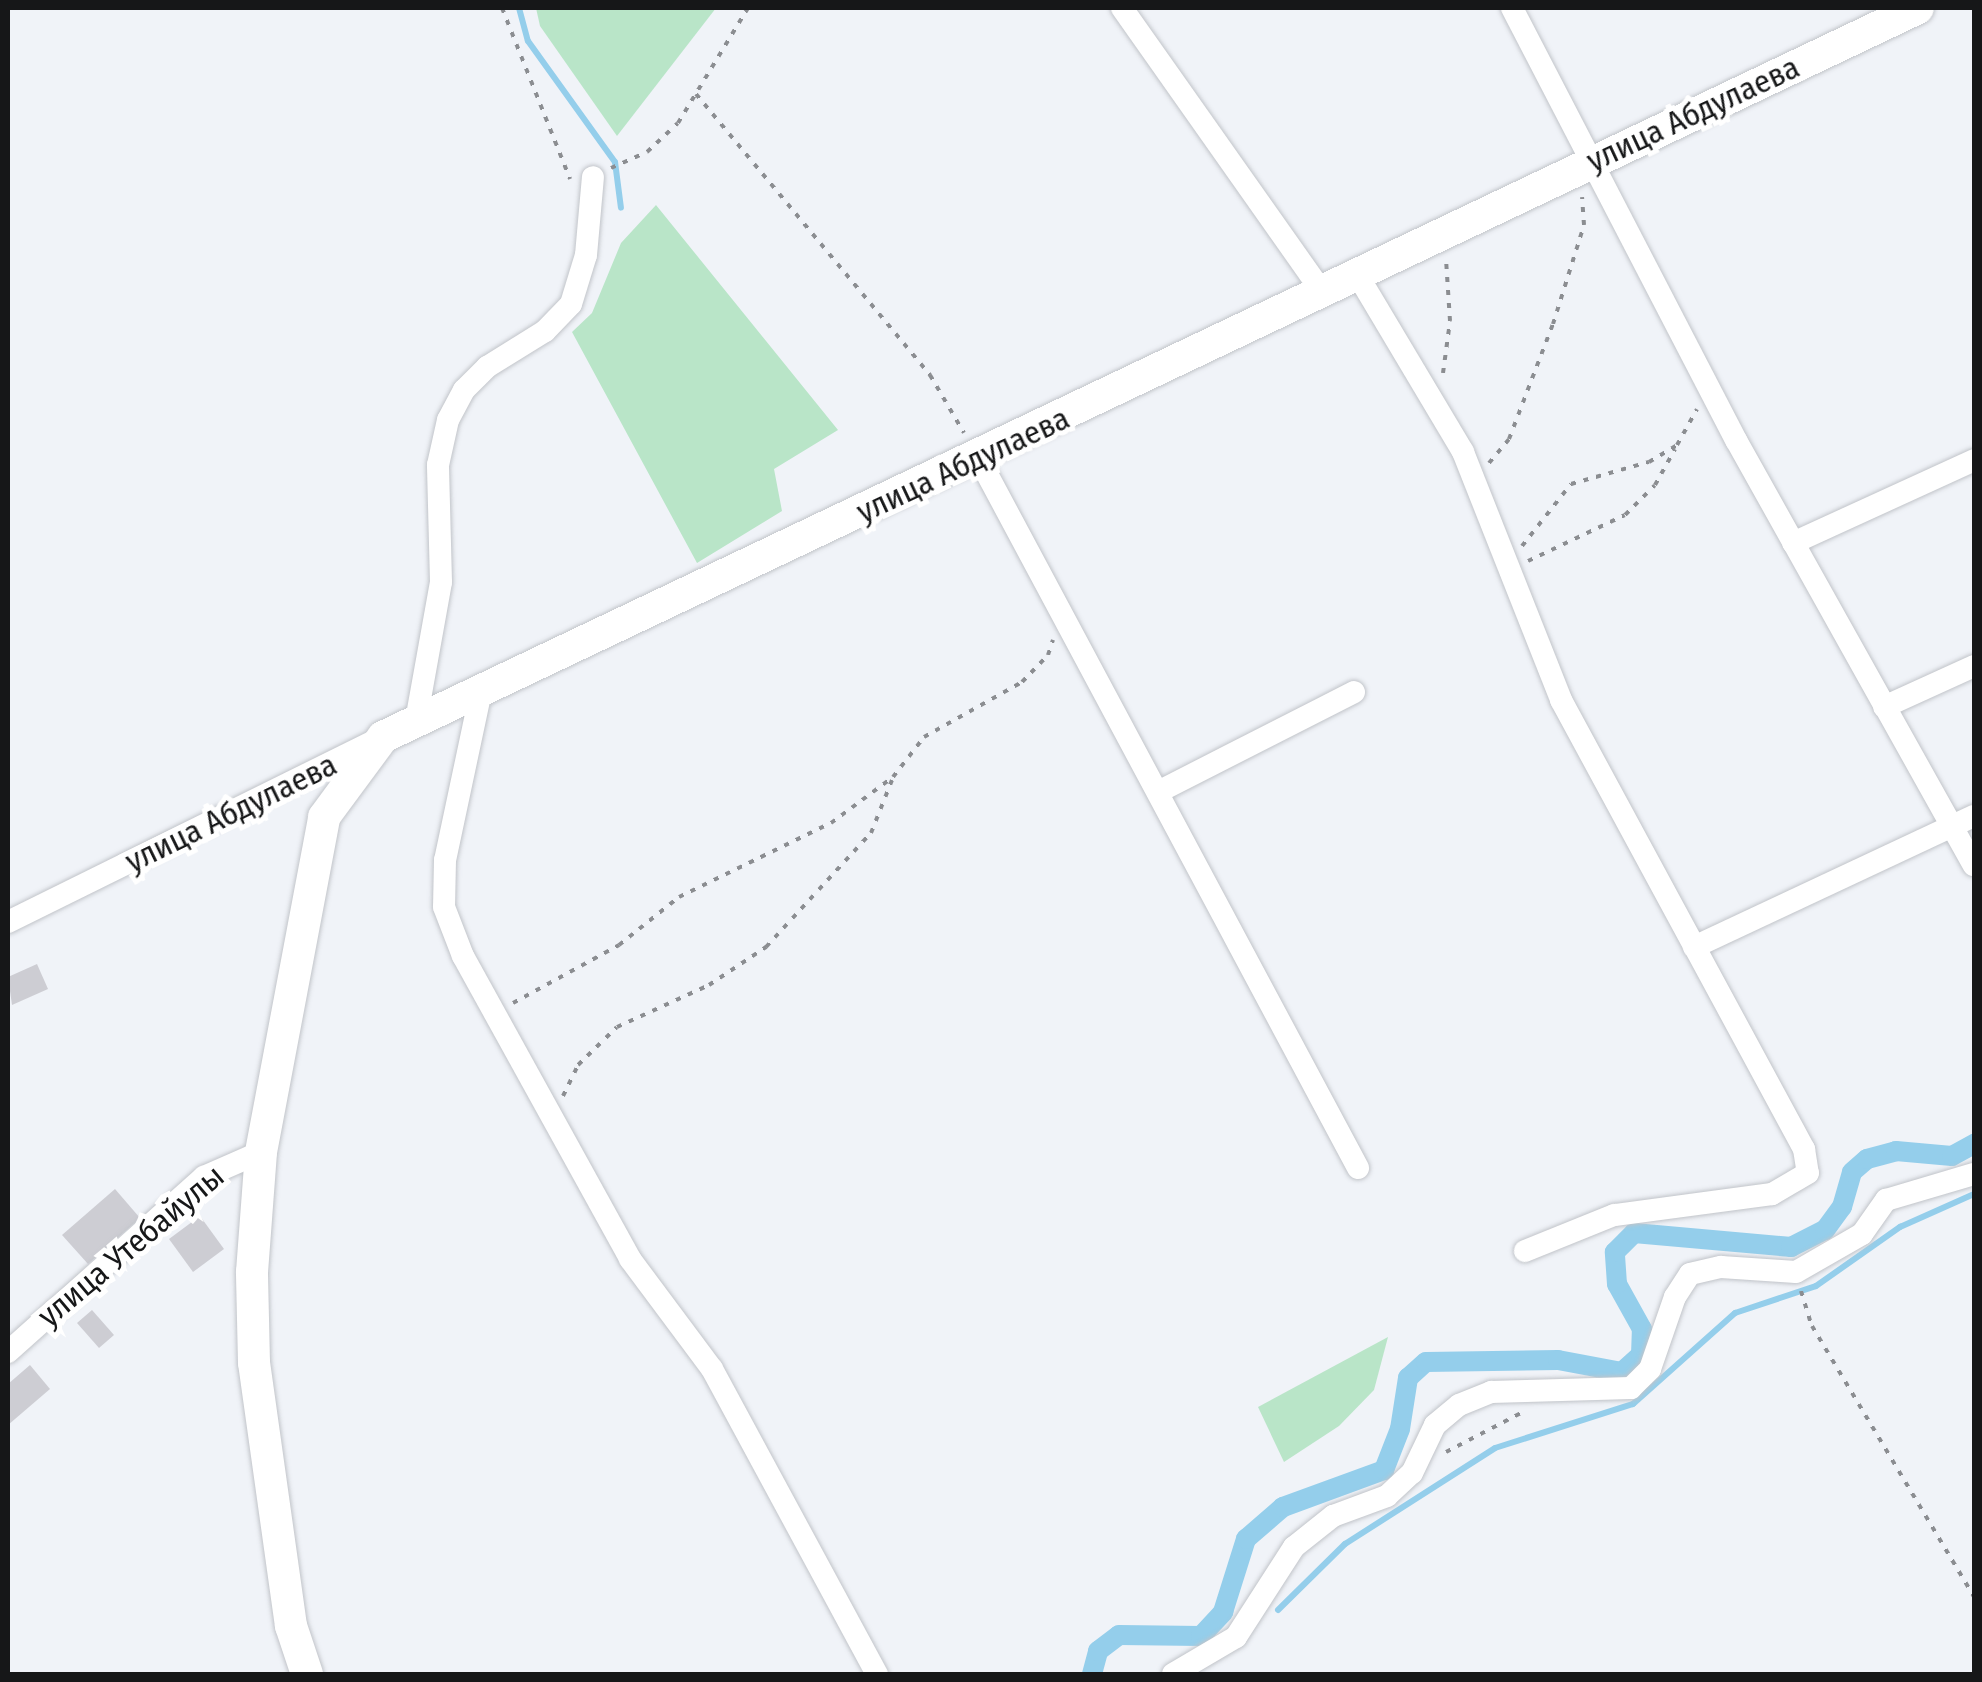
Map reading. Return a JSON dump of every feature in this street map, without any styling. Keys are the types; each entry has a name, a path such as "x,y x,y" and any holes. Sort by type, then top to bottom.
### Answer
{"main road":[{"name":"улица Абдулаева","path":"382,737 979,458 1918,8"},
{"path":"307,1674 291,1626 254,1363 252,1272 261,1152 324,817 382,737"}],"street":[{"path":"1122,8 1322,292"},
{"path":"1512,8 1588,164 1884,708 1965,821 1974,864"},
{"path":"416,721 441,582 438,465 448,420 464,390 487,367 546,331 571,304 586,256 582,180"},
{"path":"1357,274 1438,408 1474,482 1506,572 1561,700 1804,1149 1808,1173 1772,1194 1614,1215 1526,1251"},
{"path":"979,458 1358,1168"},
{"path":"1793,543 1974,460"},
{"path":"1884,708 1974,666"},
{"path":"482,691 445,860 444,907 495,1012 630,1259 712,1368 878,1674"},
{"path":"1158,792 1354,692"},
{"name":"улица Абдулаева","path":"8,922 382,737"},
{"path":"1694,947 1965,821"},
{"name":"улица Утебайулы","path":"8,1352 204,1176 261,1152"},
{"path":"1173,1674 1236,1637 1294,1547 1333,1516 1387,1496 1412,1473 1435,1425 1459,1405 1491,1392 1631,1388 1650,1369 1675,1297 1690,1274 1721,1267 1796,1272 1862,1234 1886,1200 1974,1174"}],"path":[{"path":"502,8 582,180 648,152 696,94 748,8"},
{"path":"696,94 930,375 979,458"},
{"path":"1474,482 1508,439 1553,324 1584,225 1588,164"},
{"path":"1438,408 1450,321 1445,232"},
{"path":"1506,572 1625,515 1654,486 1710,384"},
{"path":"1506,572 1543,511 1570,484 1649,462 1677,445"},
{"path":"553,1118 578,1065 617,1026 709,986 766,947 870,833 893,777 924,737 1022,682 1048,655 1062,613"},
{"path":"495,1012 619,945 679,897 831,823 893,777"},
{"path":"1796,1272 1812,1326 1974,1597"},
{"path":"1446,1452 1532,1409"}],"green space":[{"path":"536,8 716,8 617,136 540,26"},
{"path":"656,205 838,430 774,469 782,511 697,563 572,332 592,313 621,243"},
{"path":"1388,1337 1374,1390 1339,1426 1284,1462 1258,1407"}],"building":[{"path":"37,964 48,989 12,1005 8,977"},
{"path":"115,1189 140,1218 88,1264 62,1235"},
{"path":"200,1216 224,1249 193,1272 169,1239"},
{"path":"92,1310 114,1335 99,1348 77,1323"},
{"path":"30,1365 50,1389 8,1425 8,1384"}],"waterway":[{"path":"519,8 528,41 615,162 621,208"},
{"path":"1092,1674 1098,1651 1119,1635 1201,1636 1223,1612 1246,1539 1283,1507 1384,1470 1400,1429 1408,1378 1426,1362 1558,1360 1622,1372 1641,1355 1642,1329 1617,1284 1615,1252 1634,1233 1791,1247 1825,1230 1842,1207 1852,1172 1867,1159 1896,1151 1952,1156 1974,1144"},
{"path":"1278,1610 1345,1544 1495,1448 1633,1404 1735,1313 1816,1286 1900,1227 1974,1194"}]}
